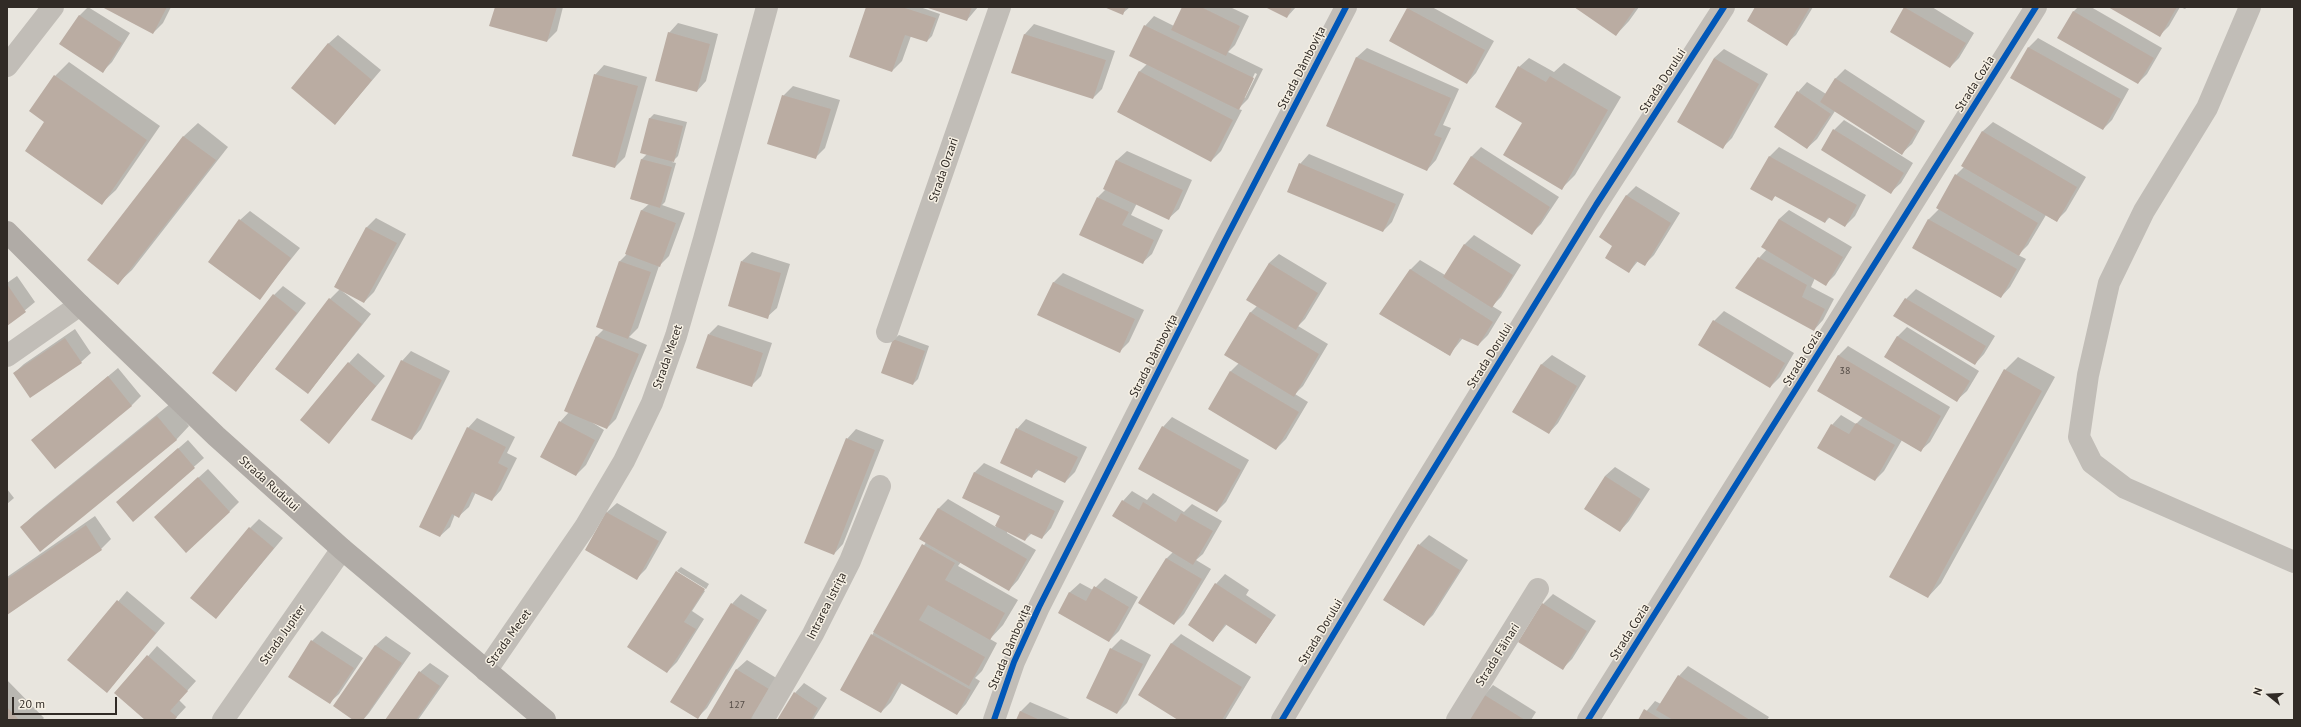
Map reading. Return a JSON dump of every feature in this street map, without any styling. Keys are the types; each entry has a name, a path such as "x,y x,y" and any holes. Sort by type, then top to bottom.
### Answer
{"main road":[{"name":"Strada Rudului","path":"7,232 80,306 216,436 342,549 545,720"}],"street":[{"path":"7,66 52,7"},
{"name":"Strada Mecet","path":"486,671 586,527 624,461 652,403 676,336 698,261 767,7"},
{"name":"Strada Orzari","path":"888,332 1000,7"},
{"name":"Strada Dâmbovița","path":"994,720 1014,662 1039,607 1221,248 1346,7"},
{"name":"Strada Dorului","path":"1282,720 1401,522 1596,206 1724,7"},
{"name":"Strada Cozia","path":"1588,720 2036,7"},
{"path":"2250,7 2208,108 2144,211 2109,283 2088,374 2079,437 2092,463 2125,488 2294,562"},
{"path":"7,356 80,306"},
{"name":"Intrarea Istrița","path":"763,720 827,608 850,561 880,486"},
{"name":"Strada Jupiter","path":"223,720 342,549"},
{"name":"Strada Făinari","path":"1457,720 1538,589"}],"building":[{"path":"102,7 167,7 153,34"},
{"path":"495,7 557,7 547,42 489,26"},
{"path":"866,7 902,7 936,18 927,42 905,35 892,72 849,57"},
{"path":"925,7 972,7 967,21"},
{"path":"1104,7 1126,7 1123,15"},
{"path":"1182,7 1201,7 1240,26 1226,56 1171,30"},
{"path":"1265,7 1292,7 1287,18"},
{"path":"1574,7 1636,7 1616,36"},
{"path":"1755,7 1810,7 1787,46 1747,21"},
{"path":"1904,7 1966,43 1950,68 1890,32"},
{"path":"2108,7 2177,7 2160,37"},
{"path":"1407,8 1485,50 1467,84 1389,41"},
{"path":"2073,11 2154,58 2138,84 2057,38"},
{"path":"79,15 122,43 103,73 59,44"},
{"path":"1144,25 1254,78 1239,110 1129,56"},
{"path":"668,32 710,44 697,92 655,81"},
{"path":"1024,34 1106,60 1093,99 1011,73"},
{"path":"328,43 372,80 335,125 291,88"},
{"path":"2028,47 2121,99 2103,130 2010,78"},
{"path":"1356,57 1451,98 1434,135 1442,138 1427,171 1326,126"},
{"path":"1714,58 1759,84 1723,149 1677,122"},
{"path":"1518,66 1546,82 1550,76 1608,110 1562,190 1503,155 1522,123 1495,107"},
{"path":"1139,71 1233,120 1211,162 1117,112"},
{"path":"594,74 638,86 615,168 572,156"},
{"path":"54,75 147,140 102,205 25,151 44,122 29,111"},
{"path":"1835,78 1917,131 1902,155 1820,102"},
{"path":"1797,91 1831,114 1807,149 1774,127"},
{"path":"782,95 831,109 816,159 767,144"},
{"path":"649,118 683,126 674,162 640,153"},
{"path":"1833,129 1904,173 1891,194 1821,150"},
{"path":"1982,131 2077,187 2057,222 1961,166"},
{"path":"183,136 216,160 118,285 87,260"},
{"path":"1471,156 1550,207 1532,235 1453,184"},
{"path":"1769,156 1857,205 1845,227 1828,217 1825,223 1775,196 1772,201 1750,189"},
{"path":"641,159 672,167 660,208 630,199"},
{"path":"1116,160 1183,190 1169,220 1103,189"},
{"path":"1299,163 1396,204 1383,232 1287,192"},
{"path":"1955,174 2038,223 2019,256 1936,208"},
{"path":"1626,195 1671,223 1645,266 1636,261 1629,273 1605,258 1612,246 1599,237"},
{"path":"1097,197 1129,212 1122,225 1154,240 1143,264 1079,235"},
{"path":"641,210 676,223 660,267 625,254"},
{"path":"239,219 291,258 260,300 208,262"},
{"path":"1779,219 1843,257 1826,286 1761,247"},
{"path":"1928,219 2017,269 2001,298 1912,248"},
{"path":"366,227 397,243 364,303 334,287"},
{"path":"1464,244 1513,275 1492,308 1443,277"},
{"path":"1758,257 1807,285 1802,297 1825,309 1814,331 1735,288"},
{"path":"619,261 651,272 628,339 596,327"},
{"path":"741,261 781,273 768,319 728,306"},
{"path":"1269,263 1318,293 1296,330 1246,300"},
{"path":"1410,269 1493,322 1478,346 1460,338 1450,356 1379,314"},
{"path":"1053,282 1135,319 1120,353 1037,315"},
{"path":"7,284 26,312 7,326"},
{"path":"273,294 297,313 236,392 212,373"},
{"path":"329,298 362,324 308,394 275,369"},
{"path":"1905,298 1986,346 1975,365 1893,316"},
{"path":"1250,312 1319,354 1294,397 1224,355"},
{"path":"1713,320 1785,363 1770,388 1698,345"},
{"path":"708,334 763,353 752,387 696,368"},
{"path":"596,336 639,354 607,429 564,411"},
{"path":"1897,336 1970,381 1957,402 1884,357"},
{"path":"65,338 82,363 30,398 13,373"},
{"path":"893,339 925,351 913,385 881,373"},
{"path":"1838,355 1941,416 1921,452 1817,391"},
{"path":"401,360 442,380 412,440 371,420"},
{"path":"348,362 376,386 329,444 300,420"},
{"path":"1541,364 1577,386 1549,434 1512,412"},
{"path":"2004,369 2042,391 1928,598 1889,577"},
{"path":"1230,371 1299,412 1276,450 1208,409"},
{"path":"108,376 132,406 55,469 31,440"},
{"path":"157,416 177,440 40,552 20,527"},
{"path":"559,421 595,440 576,476 540,457"},
{"path":"1856,423 1895,445 1875,481 1817,448 1831,424 1849,434"},
{"path":"1162,426 1241,470 1217,512 1138,469"},
{"path":"467,427 506,447 498,463 508,468 492,501 472,492 459,518 452,514 440,537 419,527"},
{"path":"1016,428 1078,457 1065,483 1036,469 1032,478 1000,463"},
{"path":"846,438 875,450 834,555 804,543"},
{"path":"178,448 195,468 133,522 116,502"},
{"path":"974,472 1055,511 1042,539 1029,533 1025,541 995,526 1000,516 962,498"},
{"path":"1605,476 1641,499 1620,532 1584,509"},
{"path":"198,477 230,512 186,553 154,517"},
{"path":"1122,500 1139,510 1143,502 1176,522 1181,513 1213,531 1193,565 1112,516"},
{"path":"938,508 1027,559 1009,591 919,539"},
{"path":"606,512 659,541 637,580 585,550"},
{"path":"86,525 102,550 7,615 7,579"},
{"path":"249,527 274,548 216,619 190,598"},
{"path":"922,544 955,563 945,580 1005,613 990,640 928,605 919,620 985,657 969,686 873,632"},
{"path":"1418,544 1460,570 1424,626 1383,600"},
{"path":"1166,558 1202,579 1174,625 1138,603"},
{"path":"676,571 705,589 684,622 696,629 667,673 627,647"},
{"path":"1215,583 1272,620 1256,644 1225,624 1213,642 1188,625"},
{"path":"1094,586 1129,607 1109,642 1058,613 1069,592 1086,601"},
{"path":"117,600 156,633 107,693 67,660"},
{"path":"731,603 759,620 698,719 670,702"},
{"path":"1542,603 1587,631 1563,670 1518,642"},
{"path":"871,634 971,690 957,715 899,682 881,713 840,690"},
{"path":"311,640 354,668 330,704 288,677"},
{"path":"1171,643 1242,687 1222,720 1178,720 1138,695"},
{"path":"375,645 402,663 363,720 353,720 333,706"},
{"path":"1110,648 1143,664 1117,714 1086,698"},
{"path":"147,655 188,691 170,711 177,717 174,720 145,720 114,693"},
{"path":"736,669 769,689 750,720 706,720"},
{"path":"419,671 440,686 416,720 385,720"},
{"path":"1678,675 1750,720 1673,720 1656,710"},
{"path":"794,692 818,708 811,720 777,720"},
{"path":"1483,694 1525,720 1467,720"},
{"path":"7,707 19,720 7,720"},
{"path":"1644,709 1662,720 1638,720"},
{"path":"1020,711 1040,720 1016,720"}],"cycle path":[{"path":"994,720 1014,662 1039,607 1225,240 1346,7"},
{"path":"1282,720 1401,522 1596,205 1724,7"},
{"path":"1588,720 2036,7"}]}
